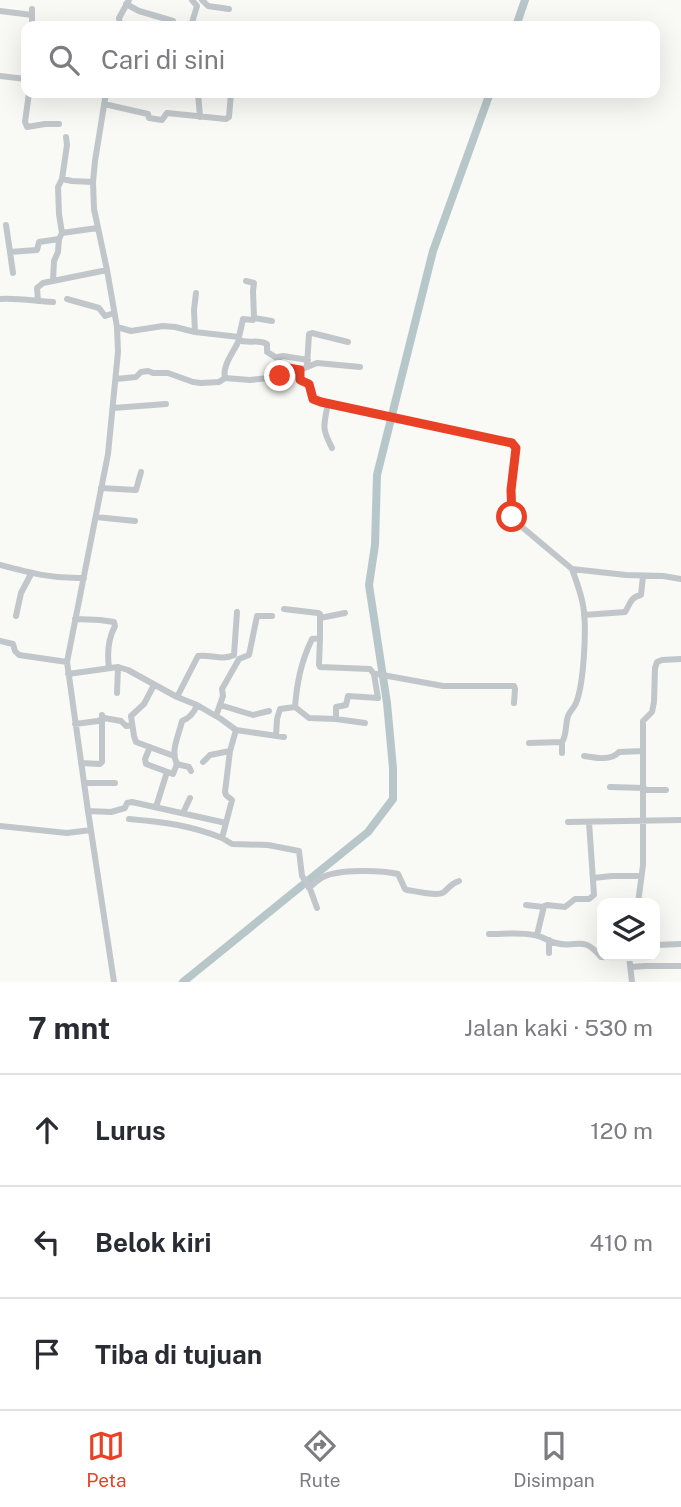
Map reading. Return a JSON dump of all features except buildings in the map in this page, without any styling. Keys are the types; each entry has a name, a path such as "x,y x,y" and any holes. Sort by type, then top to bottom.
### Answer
{"street":[{"path":"192,0 197,6 192,21"},
{"path":"202,0 208,6 229,9"},
{"path":"119,21 128,2 139,11 173,21"},
{"path":"0,11 32,12 32,21"},
{"path":"0,76 21,78"},
{"path":"28,98 25,122 27,127 60,124"},
{"path":"105,98 93,182 94,209 117,327 118,352 101,488 67,663 114,982"},
{"path":"198,98 200,117"},
{"path":"104,104 162,120 167,113 226,119 229,117 230,98"},
{"path":"53,281 54,261 61,236 58,187 62,179 66,137"},
{"path":"62,179 93,182"},
{"path":"6,225 13,273"},
{"path":"10,252 37,250 39,243 97,228"},
{"path":"38,301 37,288 43,283 107,270"},
{"path":"246,281 254,283 254,318"},
{"path":"195,332 196,293"},
{"path":"0,299 53,302"},
{"path":"66,299 99,308 104,316 114,313"},
{"path":"225,378 224,373 239,338 243,319 272,321"},
{"path":"117,327 131,331 175,327 239,338 244,342 256,341 264,343 268,353 305,365"},
{"path":"348,342 310,333 308,336 305,365 300,380 309,384 314,399 512,443 516,448 511,490 512,517 572,569 583,604 584,659 577,701 565,726 562,753"},
{"path":"116,379 135,377 148,371 168,373 201,383 225,378 278,378 282,367 277,357"},
{"path":"282,367 317,363 360,367"},
{"path":"328,403 323,428 332,448"},
{"path":"113,408 166,404"},
{"path":"101,488 136,490 141,472"},
{"path":"96,517 135,521"},
{"path":"0,565 31,574 84,578"},
{"path":"572,569 681,579"},
{"path":"16,616 21,593 31,574"},
{"path":"584,615 625,612 631,600 641,595 643,576"},
{"path":"284,609 320,615 319,666 370,668 376,674 443,686 514,686 514,703"},
{"path":"216,716 223,696 222,689 235,658 237,612"},
{"path":"320,618 345,613"},
{"path":"177,697 198,656 202,654 235,658 249,654 257,616 272,616"},
{"path":"75,619 114,622 109,642 109,668"},
{"path":"295,706 302,659 312,639 320,638"},
{"path":"0,641 13,644 19,655 67,663"},
{"path":"639,898 643,865 643,720 652,712 656,664 662,660 681,659"},
{"path":"68,674 118,667 197,705 236,730 284,737"},
{"path":"117,693 118,667"},
{"path":"336,719 336,707 346,705 348,696 378,698 376,674"},
{"path":"154,685 144,704 131,715 134,736 136,742 173,756"},
{"path":"150,747 145,759 146,764 173,774 177,764 173,756 182,721 187,719 197,705"},
{"path":"220,705 253,715 269,711"},
{"path":"295,706 309,718 365,723"},
{"path":"276,736 280,709 295,706"},
{"path":"75,724 98,721 102,717"},
{"path":"102,717 121,721 126,726 132,725"},
{"path":"81,763 102,763 102,717"},
{"path":"222,838 232,800 225,792 230,751 236,730"},
{"path":"529,743 562,742"},
{"path":"203,762 210,755 230,751"},
{"path":"584,756 607,758 619,752 643,751"},
{"path":"177,764 189,767 191,771"},
{"path":"156,807 167,772"},
{"path":"84,783 115,783"},
{"path":"610,787 666,790"},
{"path":"183,813 190,798"},
{"path":"88,811 111,812 125,808 127,803 132,802 226,823"},
{"path":"129,819 195,828 232,844 268,845 299,852 302,876 317,908"},
{"path":"568,822 681,820"},
{"path":"526,905 565,907 575,899 589,899 594,895 589,822"},
{"path":"0,826 67,833 90,830"},
{"path":"309,887 328,875 370,871 398,874 405,889 437,894 459,881"},
{"path":"593,878 641,876"},
{"path":"537,935 543,907"},
{"path":"489,934 537,935 559,944 588,945 597,952"},
{"path":"549,940 549,953"},
{"path":"660,945 681,944"},
{"path":"630,961 632,982"},
{"path":"631,967 681,966"}],"waterway":[{"path":"518,21 525,0"},
{"path":"183,982 368,832 393,799 387,703 369,585 375,545 377,475 433,251 488,98"}],"route":[{"path":"280,376 282,367 300,370 300,380 309,384 313,399 321,402 509,441 516,448 511,490 512,517"}]}
